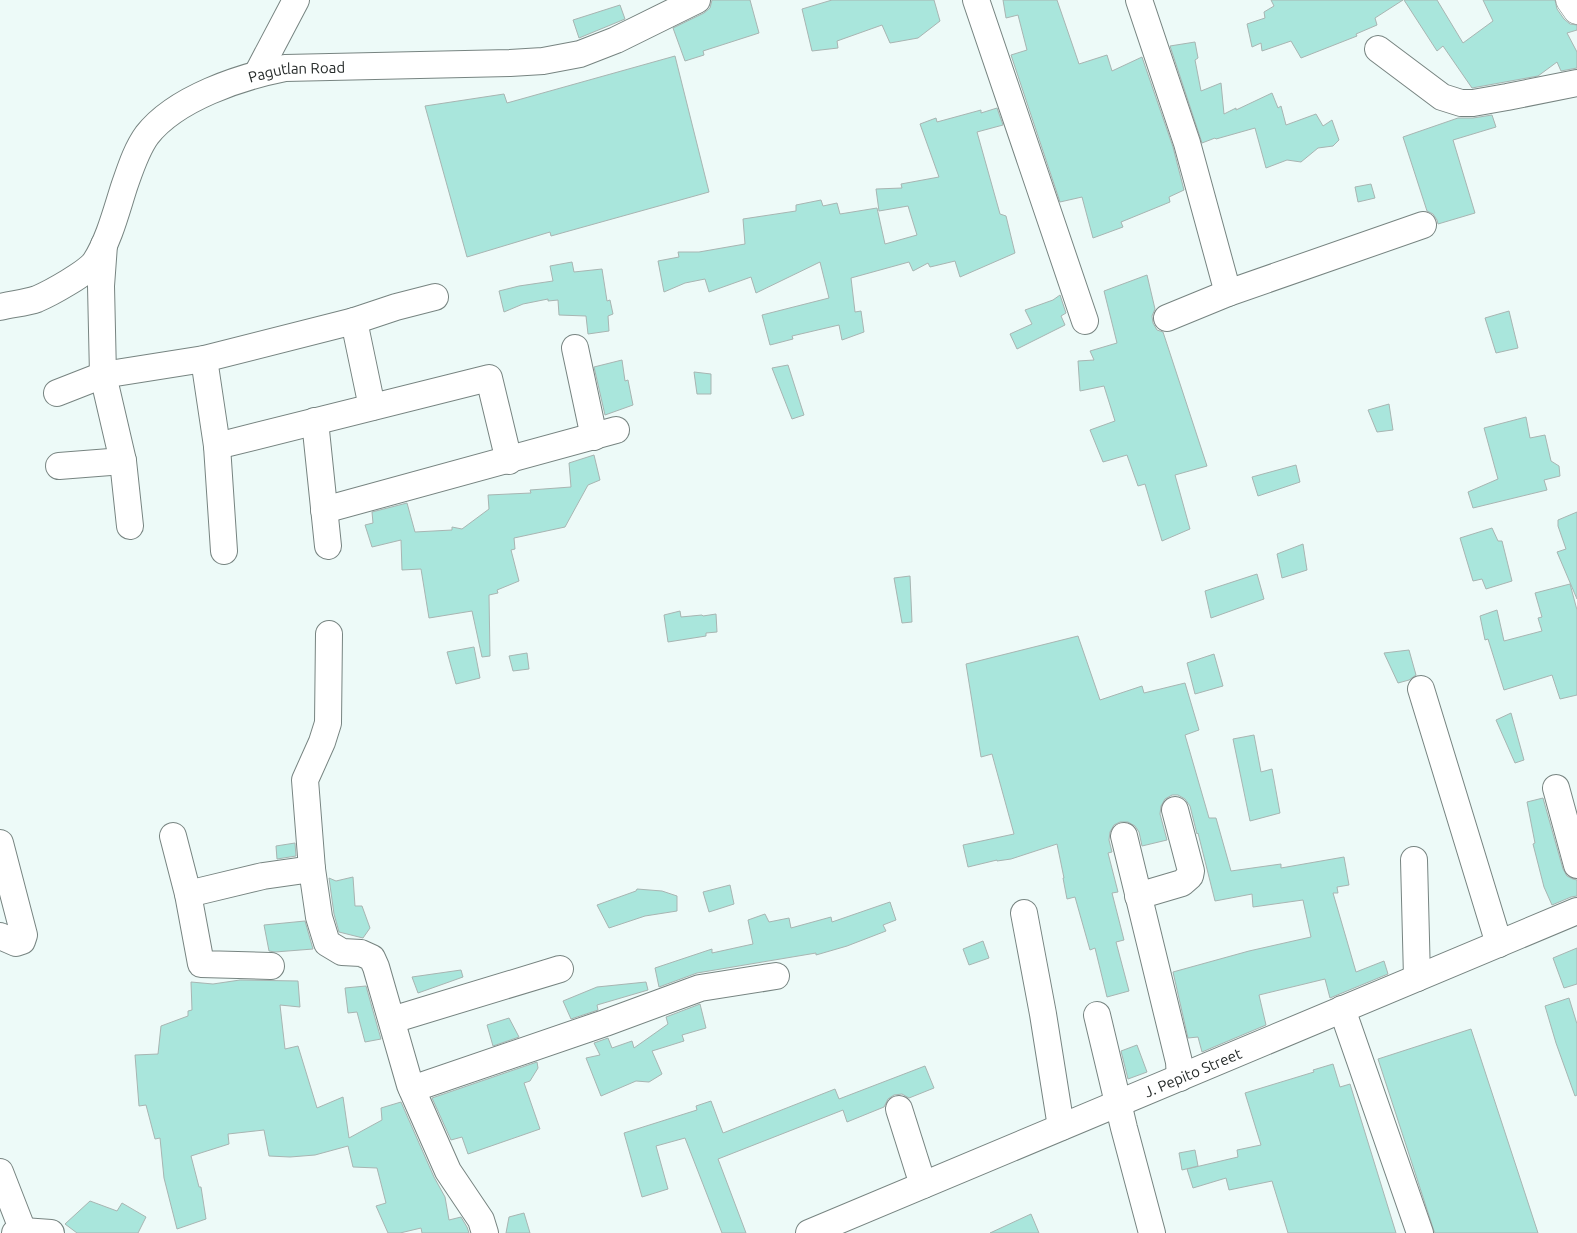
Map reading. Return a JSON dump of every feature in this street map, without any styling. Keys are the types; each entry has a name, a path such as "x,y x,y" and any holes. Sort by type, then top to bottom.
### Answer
{"highway":[{"path":"1570,0 1577,10"}],"street":[{"path":"257,74 296,0"},
{"name":"Pagutlan Road","path":"0,307 36,299 56,289 91,266 104,244 134,160 147,135 170,114 194,98 257,74 285,68 543,61 580,54 616,40 651,10 697,0"},
{"path":"976,0 1085,321"},
{"path":"1139,0 1187,143 1228,293"},
{"path":"1378,49 1442,97 1461,103 1507,98 1577,82"},
{"path":"1167,318 1228,293 1423,225"},
{"path":"104,244 101,286 103,375 123,461 130,526"},
{"path":"57,393 103,375 204,359 354,321 435,297"},
{"path":"354,321 372,407"},
{"path":"324,510 605,434 575,348"},
{"path":"204,359 217,446 224,551"},
{"path":"217,446 490,378 508,460"},
{"path":"315,421 328,546"},
{"path":"59,466 123,461"},
{"path":"330,634 328,723 322,742 305,780 312,869 320,917 327,942 342,952 361,953 372,958 412,1090 448,1171 481,1220 485,1233"},
{"path":"1421,689 1499,944"},
{"path":"1556,788 1577,865"},
{"path":"1138,896 1182,883 1190,876 1191,871 1175,810"},
{"path":"173,836 188,894 201,964 271,966"},
{"path":"1124,836 1179,1062 1180,1078"},
{"path":"0,843 24,935 22,941 16,943 0,936"},
{"path":"1414,860 1417,978"},
{"path":"188,894 264,876 312,869"},
{"name":"J. Pepito Street","path":"809,1233 1577,911"},
{"path":"1024,913 1062,1127"},
{"path":"392,1020 560,969"},
{"path":"412,1090 700,988 776,976"},
{"path":"1342,1009 1420,1233"},
{"path":"1097,1015 1152,1233"},
{"path":"899,1109 923,1185"},
{"path":"0,1172 19,1232 51,1233"}],"building":[{"path":"712,0 750,0 759,33 703,51 704,55 685,61 673,28 704,13 710,8"},
{"path":"832,0 934,0 940,21 918,38 890,43 882,25 837,41 838,48 812,51 802,9"},
{"path":"1003,0 1057,0 1079,64 1107,55 1112,71 1142,57 1173,147 1184,190 1169,197 1170,202 1121,222 1123,227 1093,238 1082,197 1060,202 1011,55 1027,50 1018,15 1006,18"},
{"path":"1271,0 1403,0 1375,18 1377,25 1356,34 1357,36 1301,58 1291,41 1262,51 1261,43 1252,47 1247,24 1265,18 1264,12 1274,6"},
{"path":"1404,0 1437,0 1463,43 1493,21 1483,0 1555,0 1557,9 1564,19 1570,24 1577,25 1577,30 1567,33 1577,52 1577,68 1561,71 1557,62 1538,76 1472,88 1443,46 1437,51"},
{"path":"620,5 625,19 579,38 573,20"},
{"path":"1195,42 1198,58 1195,60 1201,91 1221,83 1224,114 1272,93 1278,108 1281,106 1286,125 1316,114 1323,126 1332,120 1339,140 1333,146 1318,148 1301,162 1287,160 1266,168 1255,128 1202,143 1170,46"},
{"path":"675,56 709,192 551,236 550,232 467,257 425,106 504,94 507,103"},
{"path":"997,108 1003,125 977,132 1000,214 1006,216 1015,253 960,277 955,261 930,267 928,263 913,271 909,262 851,278 855,312 861,311 864,332 842,340 839,325 792,336 793,339 770,345 762,315 829,298 820,262 756,293 751,277 709,292 705,279 685,283 664,292 658,261 679,257 678,252 699,252 745,244 743,219 796,211 796,205 821,200 823,206 837,203 840,214 877,208 885,244 917,235 908,206 879,211 876,189 902,188 901,184 939,177 920,124 936,118 937,122 981,110 981,113"},
{"path":"1492,115 1496,127 1453,140 1475,213 1438,224 1433,214 1427,211 1403,137 1458,118"},
{"path":"1371,184 1375,198 1358,202 1355,187"},
{"path":"572,262 574,272 602,269 607,301 610,300 613,314 608,316 609,331 588,334 586,316 559,315 558,300 548,301 548,299 523,304 504,312 499,291 553,281 550,266"},
{"path":"1147,275 1155,309 1152,316 1153,323 1157,330 1163,332 1207,466 1175,475 1190,529 1162,541 1145,484 1138,486 1127,455 1103,462 1090,430 1115,421 1104,386 1080,391 1078,361 1094,360 1090,351 1117,343 1104,291"},
{"path":"1060,295 1066,313 1061,316 1065,325 1017,349 1010,334 1032,324 1025,310 1053,300"},
{"path":"1509,311 1518,348 1496,353 1485,318"},
{"path":"622,360 625,381 628,380 633,405 605,415 594,367"},
{"path":"788,365 804,415 792,419 772,368"},
{"path":"694,372 711,374 711,394 697,394"},
{"path":"1389,404 1393,430 1377,432 1368,410"},
{"path":"1526,417 1530,438 1545,435 1551,461 1559,466 1560,476 1544,480 1547,490 1473,508 1468,492 1498,479 1484,428"},
{"path":"594,455 600,480 588,485 565,527 514,538 515,549 511,550 519,581 497,590 498,593 489,595 490,656 482,657 472,611 429,618 421,569 402,570 401,540 372,547 365,525 373,523 372,512 407,503 415,532 452,530 452,527 462,529 489,509 488,495 531,493 530,490 571,487 569,463"},
{"path":"1296,465 1300,482 1258,496 1252,477"},
{"path":"1577,512 1577,599 1557,552 1566,549 1558,526 1558,520"},
{"path":"1492,528 1498,541 1502,541 1512,581 1486,589 1482,579 1473,581 1460,538"},
{"path":"1303,544 1307,570 1282,578 1277,554"},
{"path":"1257,574 1264,599 1211,618 1205,591"},
{"path":"910,576 912,622 902,623 894,578"},
{"path":"1570,584 1577,610 1577,695 1560,699 1552,675 1504,690 1488,639 1485,640 1480,616 1497,610 1504,641 1542,631 1538,618 1542,617 1535,593"},
{"path":"680,611 681,617 716,614 717,632 706,633 706,636 668,642 664,615"},
{"path":"1078,636 1100,700 1142,686 1144,693 1185,683 1199,730 1185,735 1209,818 1216,818 1231,871 1281,864 1281,868 1344,857 1349,885 1337,887 1338,893 1333,893 1356,972 1384,961 1388,974 1330,998 1325,979 1259,995 1266,1025 1202,1052 1198,1037 1188,1038 1173,972 1249,951 1311,937 1303,900 1253,907 1252,894 1215,901 1190,806 1185,799 1178,795 1172,795 1165,799 1161,806 1160,814 1167,840 1142,846 1139,832 1135,826 1128,822 1120,822 1114,825 1110,832 1109,840 1112,852 1108,853 1118,892 1112,893 1124,940 1116,942 1129,991 1107,997 1095,948 1090,950 1075,897 1067,899 1057,844 1011,859 997,860 968,867 963,845 1014,834 992,754 981,757 966,664"},
{"path":"474,647 480,678 456,684 447,652"},
{"path":"1409,650 1416,675 1409,680 1398,683 1384,653"},
{"path":"527,653 529,669 513,671 509,656"},
{"path":"1214,654 1223,686 1195,694 1187,663"},
{"path":"1511,713 1524,760 1515,763 1496,720"},
{"path":"1254,735 1261,772 1272,769 1280,813 1250,821 1233,739"},
{"path":"1543,798 1563,869 1567,876 1577,880 1577,896 1552,905 1544,887 1533,844 1535,843 1527,802"},
{"path":"295,843 296,856 277,859 276,846"},
{"path":"353,877 355,906 362,906 370,928 363,938 339,932 334,914 329,878 336,881"},
{"path":"730,885 734,904 709,912 703,892"},
{"path":"637,889 662,891 677,896 677,911 645,916 609,928 597,905"},
{"path":"890,902 896,920 883,925 886,931 847,946 816,955 816,953 697,973 659,987 655,968 712,949 712,953 753,944 748,920 765,914 769,922 789,918 791,928 831,917 832,922"},
{"path":"305,921 313,949 269,951 264,925"},
{"path":"983,941 989,958 969,965 963,949"},
{"path":"1577,948 1577,984 1564,988 1553,958"},
{"path":"461,970 463,977 418,993 412,977"},
{"path":"240,980 298,981 300,1007 280,1005 285,1049 298,1046 317,1108 343,1097 349,1138 382,1120 381,1108 401,1102 434,1177 445,1197 449,1220 461,1217 469,1233 422,1233 421,1228 400,1233 388,1233 376,1206 386,1203 377,1168 353,1167 348,1146 315,1155 269,1156 264,1130 228,1134 229,1144 191,1156 199,1187 201,1187 206,1219 177,1229 164,1178 160,1138 155,1139 146,1105 139,1106 135,1055 158,1054 161,1026 188,1016 188,1011 192,1010 191,982 213,984"},
{"path":"646,982 648,990 597,1005 598,1010 571,1019 563,1001 597,987"},
{"path":"366,986 381,1039 365,1042 357,1012 348,1013 345,988"},
{"path":"1569,998 1577,1024 1577,1095 1575,1096 1545,1006"},
{"path":"700,1004 706,1028 682,1035 684,1041 652,1051 662,1074 649,1082 636,1081 601,1096 586,1058 600,1055 594,1043 608,1038 612,1048 632,1041 634,1048 668,1024 666,1017"},
{"path":"509,1018 519,1037 493,1046 487,1025"},
{"path":"1471,1029 1538,1233 1435,1233 1434,1231 1378,1059"},
{"path":"1137,1045 1147,1072 1128,1079 1121,1051"},
{"path":"537,1062 538,1068 530,1081 524,1083 540,1129 468,1154 462,1137 451,1140 432,1098"},
{"path":"1333,1064 1340,1087 1350,1084 1396,1233 1288,1233 1272,1181 1229,1190 1226,1178 1193,1188 1187,1169 1238,1157 1237,1150 1261,1145 1245,1093 1314,1072 1313,1070"},
{"path":"925,1066 934,1088 909,1098 902,1094 894,1095 888,1099 884,1107 847,1122 843,1110 718,1159 746,1233 722,1233 685,1138 656,1146 668,1189 642,1197 624,1133 697,1110 696,1106 711,1101 723,1133 835,1089 839,1099"},
{"path":"1195,1150 1198,1166 1182,1170 1179,1153"},
{"path":"90,1201 117,1211 122,1203 146,1217 138,1233 77,1233 65,1224"},
{"path":"524,1213 530,1233 506,1233 509,1217"},
{"path":"1031,1214 1039,1233 990,1233"}]}
